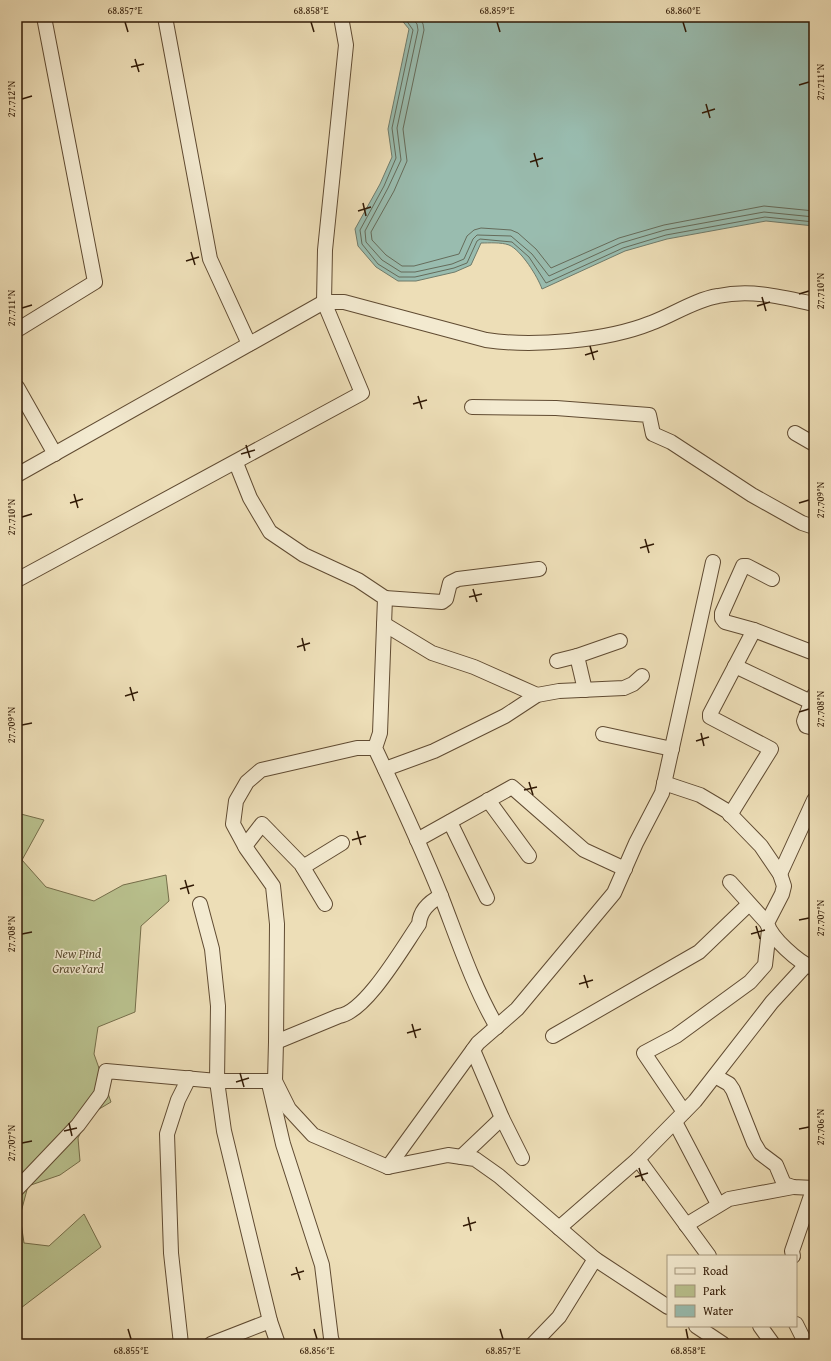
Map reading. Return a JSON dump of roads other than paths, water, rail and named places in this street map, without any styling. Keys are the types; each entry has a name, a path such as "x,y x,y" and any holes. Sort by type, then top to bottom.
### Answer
{"street":[{"path":"17,330 95,282 44,17"},
{"path":"165,17 210,259 249,344"},
{"path":"17,580 236,463 362,393 324,302 325,250 346,45 341,17"},
{"path":"17,475 324,302 344,302 486,340 508,343 604,337 649,324 703,300 719,295 765,293 814,304"},
{"path":"17,387 55,454"},
{"path":"472,407 556,408 649,415 653,434 671,442 752,495 802,523 814,527"},
{"path":"795,433 814,444"},
{"path":"236,463 250,498 270,532 304,555 358,580 385,598 442,602 446,599 450,583 458,579 539,569"},
{"path":"388,1167 478,1043 517,1009 614,894 662,793 713,562"},
{"path":"772,579 747,566 743,566 722,613 722,618 725,622 754,630 814,652"},
{"path":"385,598 380,733 375,748 441,896 481,1000 497,1027"},
{"path":"384,624 432,654 474,666 537,695"},
{"path":"730,815 772,749 710,716 754,630"},
{"path":"557,661 578,656 620,641"},
{"path":"578,656 585,690"},
{"path":"735,666 813,698 804,720 806,726 814,728"},
{"path":"385,769 434,752 506,716 537,695 559,691 624,688 633,684 642,676"},
{"path":"603,734 672,750"},
{"path":"375,748 357,748 261,770 247,782 236,801 233,824 245,846 273,886 277,924 275,1081 289,1109 313,1135 388,1167 448,1155 475,1159 499,1176 595,1259 667,1306"},
{"path":"664,783 700,795 730,815 761,846 780,874 784,886 768,926 765,965 750,982 676,1036 644,1053 680,1117 718,1204"},
{"path":"417,840 512,787 584,850 625,869"},
{"path":"488,800 529,856"},
{"path":"780,874 814,800"},
{"path":"450,822 487,898"},
{"path":"245,846 262,824 303,867 325,904"},
{"path":"303,867 342,843"},
{"path":"559,1228 638,1159 680,1117 715,1076 772,1002 810,967 778,941 768,926 730,882"},
{"path":"276,1042 339,1016 347,1015 357,1007 391,967 419,924 419,917 428,904 441,896"},
{"path":"200,904 212,949 218,1006 217,1081 224,1131 270,1321 278,1344"},
{"path":"553,1036 699,952 749,904"},
{"path":"473,1050 502,1118 522,1158"},
{"path":"17,1189 22,1180 78,1125 101,1094 106,1071 217,1081 275,1081"},
{"path":"715,1076 729,1084 733,1090 754,1142 760,1152 776,1165 784,1184 813,1194 792,1251 792,1255"},
{"path":"181,1344 171,1253 167,1134 178,1100 189,1078"},
{"path":"275,1081 270,1088 283,1144 322,1265 325,1300 333,1344"},
{"path":"461,1157 502,1118"},
{"path":"638,1159 708,1255"},
{"path":"686,1225 718,1204 729,1199 793,1187"},
{"path":"533,1344 559,1317 595,1259"},
{"path":"211,1344 270,1321"},
{"path":"698,1327 723,1344"},
{"path":"761,1327 773,1344"}],"water":[{"path":"399,17 814,17 814,226 766,221 667,239 625,251 542,289 533,271 519,252 509,245 499,243 481,243 471,265 455,272 416,281 398,281 376,267 358,246 355,229 380,184 392,157 388,129 409,29"}],"park label":[{"name":"New Pind GraveYard","path":"78,960"}]}
